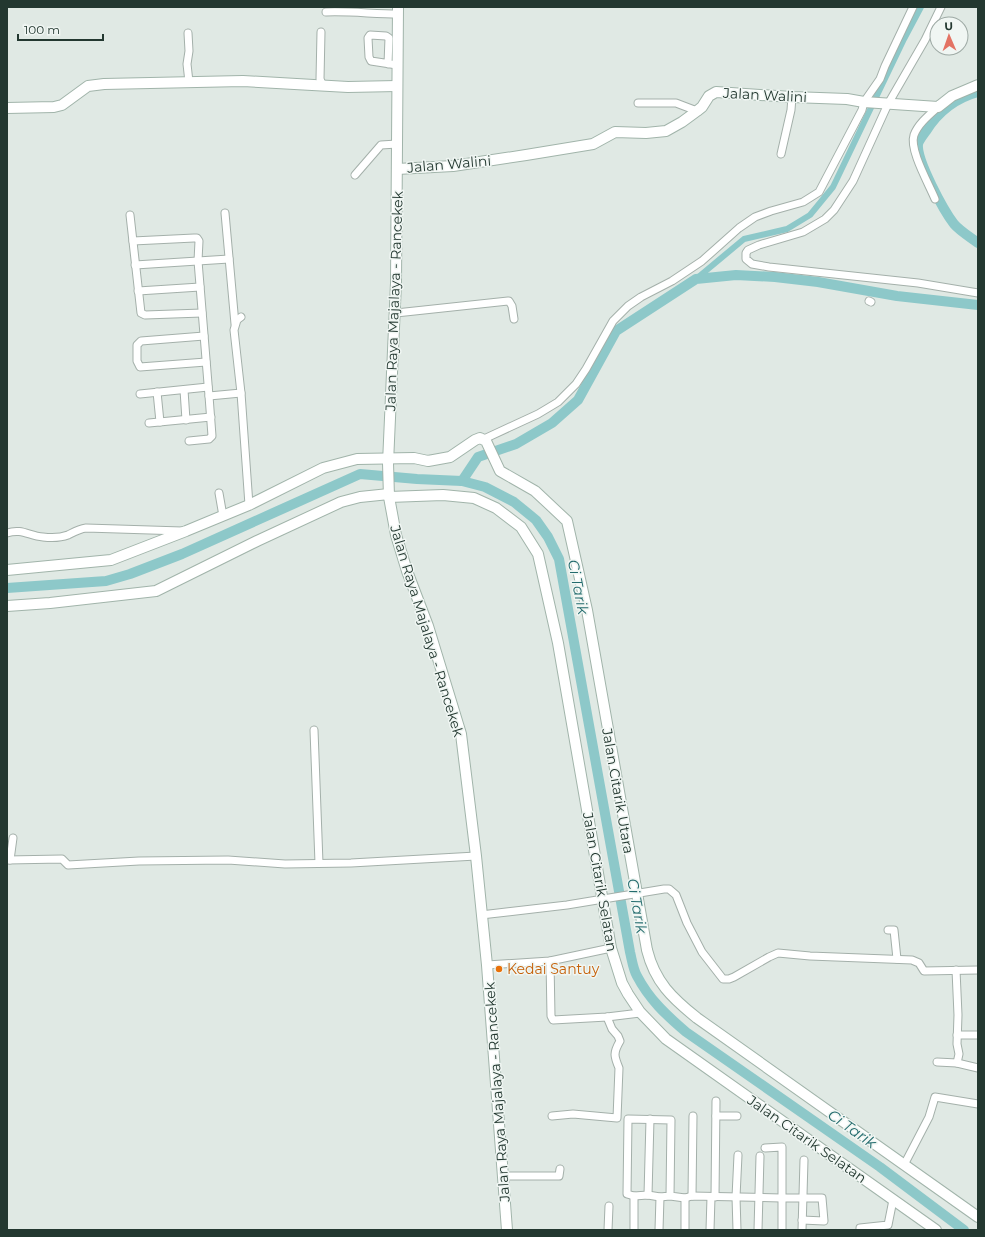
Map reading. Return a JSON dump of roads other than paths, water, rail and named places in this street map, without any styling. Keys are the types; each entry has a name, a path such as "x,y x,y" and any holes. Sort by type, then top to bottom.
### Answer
{"street":[{"path":"7,570 107,561 186,532 249,505 323,468 357,458 388,460 414,458 428,461 450,457 475,440 480,438 485,440 538,414 558,402 576,384 613,321 628,306 672,281 702,261 739,228 755,217 803,202 819,192 862,110 864,102 880,79 913,7"},
{"path":"941,7 925,40 886,104 853,181 834,210 825,219 803,232 759,245 748,250 746,253 746,259 752,264 769,267 918,282 978,293"},
{"path":"326,12 344,11 357,13 398,11"},
{"name":"Jalan Raya Majalaya - Rancekek","path":"398,11 393,64 397,86 396,313 388,460 389,492 396,535 407,571 428,626 461,734 476,856 487,965 507,1230"},
{"path":"321,32 320,79 323,86"},
{"path":"188,33 190,51 187,64 189,82"},
{"path":"370,35 386,36 389,38 393,64 373,62 370,59 368,38 370,35"},
{"path":"7,108 54,107 62,105 88,86 106,84 243,81 364,88 397,86"},
{"path":"935,199 914,152 912,141 918,127 938,107 952,96 978,85"},
{"name":"Jalan Walini","path":"397,168 453,166 593,144 615,132 646,133 666,131 697,111 702,107 709,96 716,92 847,99 886,104 938,107"},
{"path":"781,154 791,110 792,97"},
{"path":"638,103 676,103 697,111"},
{"path":"355,175 381,145 397,144"},
{"path":"225,213 230,260 235,325 234,330 241,393 249,505"},
{"path":"130,215 134,241 140,311 145,315 202,313"},
{"path":"134,241 197,238 199,242 198,261 212,438 189,440"},
{"path":"135,265 230,260"},
{"path":"138,291 200,287"},
{"path":"396,313 510,301 514,319"},
{"path":"235,325 241,317"},
{"path":"204,336 141,341 137,345 137,361 140,367 206,362"},
{"path":"140,394 208,387"},
{"path":"184,390 186,420"},
{"path":"157,392 160,422"},
{"path":"209,396 241,393"},
{"path":"149,423 211,417"},
{"name":"Jalan Citarik Utara","path":"485,440 500,471 535,492 567,521 586,610 636,893 651,965 665,988 680,1004 817,1104 978,1217"},
{"name":"Jalan Citarik Selatan","path":"7,606 50,603 156,591 257,541 341,502 360,497 389,492 443,495 474,498 496,508 520,527 538,554 558,643 611,948 622,983 640,1013 666,1038 936,1230"},
{"path":"218,493 223,516"},
{"path":"7,533 19,530 38,536 52,538 64,536 86,528 186,532"},
{"path":"314,730 319,863"},
{"path":"13,838 8,860 62,859 68,865 139,861 228,860 285,864 351,863 476,856"},
{"path":"481,915 530,910 664,889 673,892 676,895 687,923 702,952 723,979 729,980 734,978 778,953 810,956 912,960 919,962 924,971 978,970"},
{"path":"888,930 894,930 897,959"},
{"path":"487,965 550,961 611,948"},
{"path":"550,961 551,1016 553,1020 607,1017 640,1013"},
{"path":"956,970 958,1015 957,1063"},
{"path":"552,1116 568,1114 617,1117 617,1085 619,1068 615,1055 616,1046 620,1040 612,1029 607,1017"},
{"path":"957,1036 978,1036"},
{"path":"938,1062 957,1063 978,1068"},
{"path":"904,1165 929,1117 935,1098 978,1104"},
{"path":"710,1230 713,1197 716,1101"},
{"path":"685,1230 689,1197 694,1116"},
{"path":"716,1116 737,1116"},
{"path":"670,1196 671,1120 628,1119 627,1194 634,1196 648,1195 660,1197 736,1196 822,1198 824,1221 802,1220"},
{"path":"648,1195 650,1119"},
{"path":"765,1148 782,1147 782,1230"},
{"path":"737,1230 736,1196 738,1155"},
{"path":"758,1230 760,1156"},
{"path":"802,1230 804,1160"},
{"path":"504,1176 559,1176 560,1169"},
{"path":"634,1196 634,1230"},
{"path":"860,1230 860,1228 888,1225 888,1196"},
{"path":"659,1230 660,1197"},
{"path":"608,1230 609,1206"}],"waterway":[{"path":"696,279 744,239 787,229 810,215 833,187 904,39 921,7"},
{"path":"978,92 962,98 942,112 931,124 918,144 921,161 944,208 956,227 978,243"},
{"path":"462,481 478,457 516,444 552,423 578,400 616,331 696,279 736,275 775,277 818,282 897,296 978,305"},
{"name":"Ci Tarik","path":"7,588 106,581 130,574 182,554 360,474 462,481 485,487 514,502 536,520 548,537 559,559 630,952 637,976 658,1006 686,1032 880,1167 964,1230"}],"place":[{"name":"Kedai Santuy","path":"499,969"}]}
